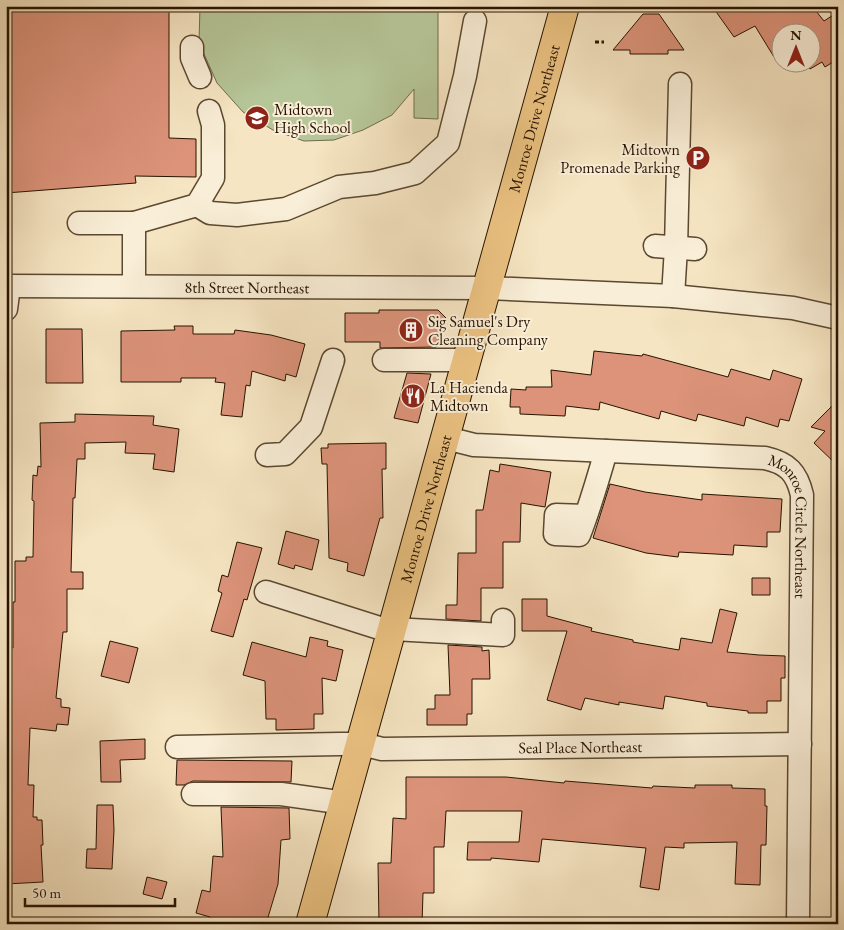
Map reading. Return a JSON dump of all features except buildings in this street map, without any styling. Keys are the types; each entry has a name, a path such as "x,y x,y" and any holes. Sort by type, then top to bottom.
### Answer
{"main road":[{"name":"Monroe Drive Northeast","path":"310,924 362,744 565,6"}],"street":[{"path":"197,205 210,213 237,215 286,209 339,187 375,183 415,173 448,143 465,76 475,21"},
{"path":"192,48 192,58 200,78"},
{"path":"673,296 679,194 680,84"},
{"path":"79,223 134,223 197,205 213,178 213,125 210,111"},
{"path":"134,223 134,286"},
{"name":"8th Street Northeast","path":"7,286 134,286 338,296 488,288 673,296 793,308 838,318"},
{"path":"6,310 7,286"},
{"path":"267,454 285,454 311,427 333,360"},
{"path":"384,360 468,360"},
{"name":"Monroe Circle Northeast","path":"446,438 474,445 765,458 776,460 788,467 799,481 802,496 798,924"},
{"path":"586,516 606,451"},
{"path":"266,592 393,630 503,632"},
{"name":"Seal Place Northeast","path":"177,747 362,744 382,749 800,744"},
{"path":"193,794 281,794 345,803"}],"path":[{"path":"595,42 604,42"}],"green space":[{"path":"200,6 438,6 438,119 414,118 414,89 392,115 363,130 334,140 304,141 273,130 243,112 217,83 199,43"}],"place":[{"name":"Midtown High School","path":"257,118"},
{"name":"Midtown Promenade Parking","path":"698,158"},
{"name":"Sig Samuel's Dry Cleaning Company","path":"411,330"},
{"name":"La Hacienda Midtown","path":"413,396"}]}
